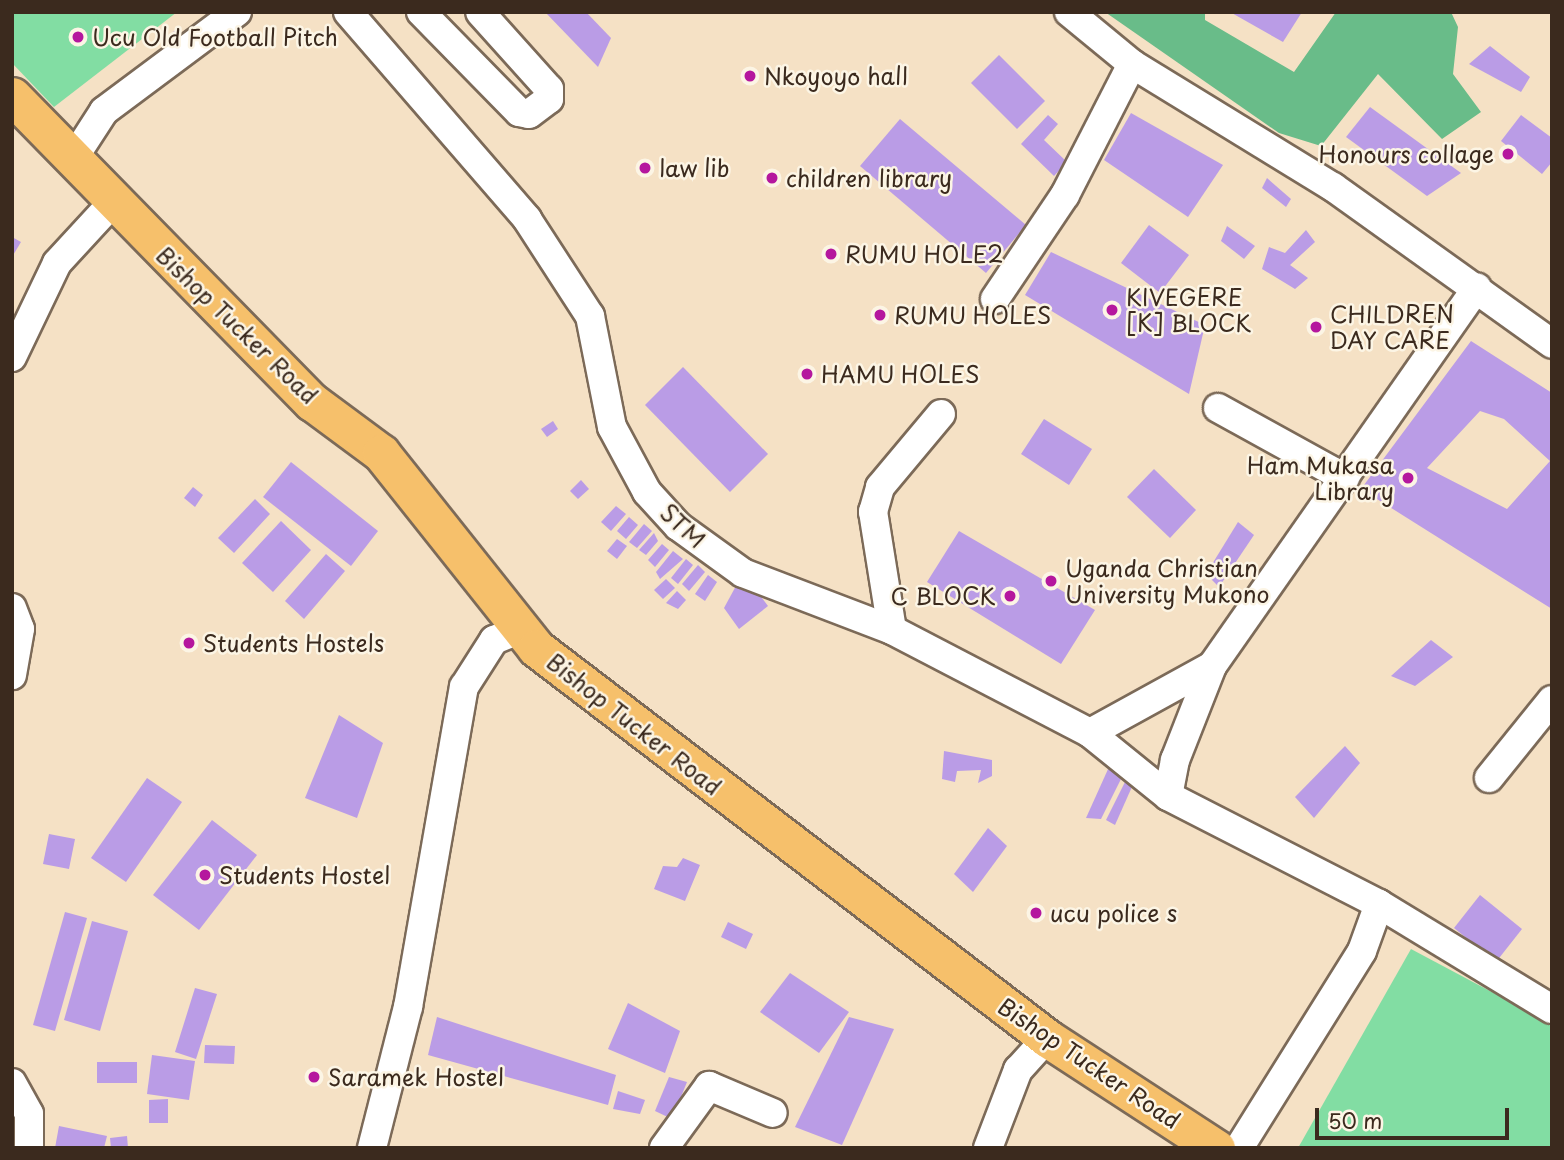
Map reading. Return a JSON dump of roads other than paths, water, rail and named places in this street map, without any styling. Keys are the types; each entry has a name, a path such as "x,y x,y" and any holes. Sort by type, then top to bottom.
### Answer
{"main road":[{"name":"Bishop Tucker Road","path":"12,96 312,402 381,453 523,628 536,648 1047,1038 1216,1148"}],"street":[{"path":"73,159 104,111 237,12"},
{"path":"421,12 519,112 529,114 549,99 549,89 480,12"},
{"path":"1069,12 1132,64 1260,139 1477,288 1552,344"},
{"name":"STM","path":"349,13 527,219 590,316 612,427 647,492 678,526 743,573 892,630 1090,733 1168,796 1379,904 1552,1009"},
{"path":"995,299 1065,195 1132,64"},
{"path":"12,357 57,263 113,202"},
{"path":"1168,796 1175,760 1212,666 1477,288"},
{"path":"1218,408 1345,478"},
{"path":"892,630 873,512 880,487 941,414"},
{"path":"12,608 20,629 12,675"},
{"path":"372,1148 408,1007 464,687 494,640 523,628"},
{"path":"1090,733 1212,666"},
{"path":"1489,778 1552,699"},
{"path":"1239,1148 1362,951 1379,904"},
{"path":"988,1148 1018,1070 1047,1038"},
{"path":"12,1083 29,1114 29,1148"},
{"path":"664,1148 709,1086 773,1113"}],"place":[{"name":"Ucu Old Football Pitch","path":"78,37"},
{"name":"Nkoyoyo hall","path":"750,76"},
{"name":"Honours collage","path":"1508,154"},
{"name":"law lib","path":"645,168"},
{"name":"children library","path":"772,178"},
{"name":"RUMU HOLE2","path":"831,254"},
{"name":"KIVEGERE [K] BLOCK","path":"1112,310"},
{"name":"RUMU HOLES","path":"880,315"},
{"name":"CHILDREN DAY CARE","path":"1316,327"},
{"name":"HAMU HOLES","path":"807,374"},
{"name":"Ham Mukasa Library","path":"1408,478"},
{"name":"Uganda Christian University Mukono","path":"1051,581"},
{"name":"C BLOCK","path":"1010,596"},
{"name":"Students Hostels","path":"189,643"},
{"name":"Students Hostel","path":"205,875"},
{"name":"ucu police s","path":"1036,913"},
{"name":"Saramek Hostel","path":"314,1077"}]}
